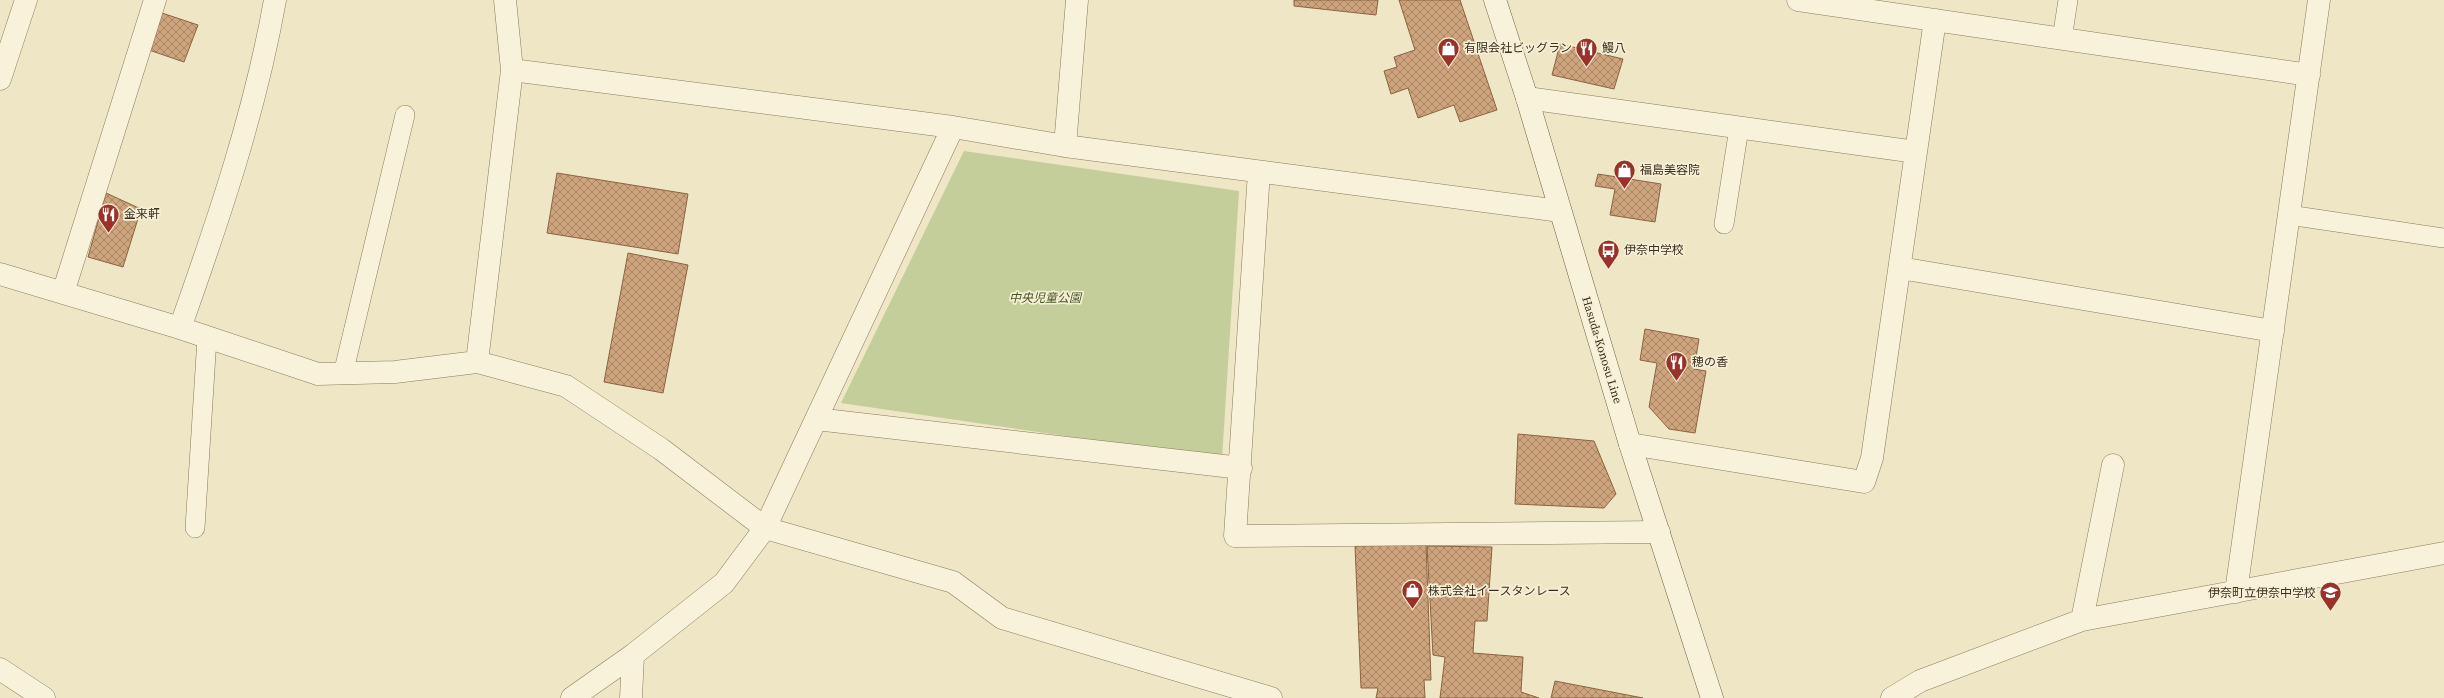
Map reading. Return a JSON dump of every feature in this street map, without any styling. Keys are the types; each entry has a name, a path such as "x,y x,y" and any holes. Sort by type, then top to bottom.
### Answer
{"street":[{"path":"0,79 26,0"},
{"path":"63,293 155,0"},
{"path":"180,328 226,197 266,50 275,0"},
{"path":"477,362 512,70 505,0"},
{"path":"1065,146 1077,0"},
{"name":"Hasuda-Konosu Line","path":"1495,0 1527,98 1630,444 1712,698"},
{"path":"1798,0 2309,75"},
{"path":"2236,592 2319,0"},
{"path":"1630,444 1864,482 1872,458 1935,20"},
{"path":"512,70 953,127 1065,146 1560,211"},
{"path":"1527,98 1916,152"},
{"path":"572,698 633,655 724,583 765,528 953,127"},
{"path":"1259,172 1236,536 1659,532"},
{"path":"1900,268 2273,331"},
{"path":"0,274 180,328 318,374 395,372 477,362 566,386 661,449 765,528 953,582 1002,618 1212,690 1271,698"},
{"path":"816,419 1241,468"},
{"path":"2082,620 2113,464"},
{"path":"1892,698 1920,680 2082,620 2444,554"},
{"path":"631,698 633,655"},
{"path":"0,669 44,698"}],"lane":[{"path":"2062,39 2068,0"},
{"path":"343,374 405,115"},
{"path":"1724,224 1739,128"},
{"path":"2289,215 2444,238"},
{"path":"195,528 207,338"}],"green space":[{"name":"中央児童公園","path":"964,151 1239,191 1222,459 841,403"}],"building":[{"path":"1294,0 1378,0 1376,15 1294,6"},
{"path":"1399,0 1460,0 1497,110 1460,122 1454,105 1418,118 1408,88 1391,94 1384,71 1397,67 1394,57 1415,50"},
{"path":"159,12 198,25 184,62 146,49"},
{"path":"1560,44 1623,59 1614,89 1552,75"},
{"path":"557,173 688,194 678,254 547,233"},
{"path":"1598,174 1661,184 1655,222 1610,215 1615,189 1595,186"},
{"path":"106,193 141,209 123,267 88,257"},
{"path":"628,253 688,265 663,393 604,382"},
{"path":"1645,329 1699,339 1694,369 1706,371 1695,433 1669,429 1649,407 1657,363 1640,360"},
{"path":"1518,434 1594,441 1616,494 1604,508 1515,504"},
{"path":"1426,544 1431,680 1424,680 1425,698 1376,698 1378,688 1361,688 1355,546"},
{"path":"1427,546 1492,547 1487,621 1475,621 1473,653 1523,657 1521,692 1539,698 1440,698 1445,657 1433,655"},
{"path":"1555,681 1643,698 1551,698"}],"place":[{"name":"有限会社ビッグラン","path":"1448,68"},
{"name":"鰻八","path":"1587,68"},
{"name":"福島美容院","path":"1624,190"},
{"name":"金来軒","path":"108,234"},
{"name":"伊奈中学校","path":"1609,270"},
{"name":"穂の香","path":"1676,382"},
{"name":"株式会社イースタンレース","path":"1412,610"},
{"name":"伊奈町立伊奈中学校","path":"2331,612"}]}
